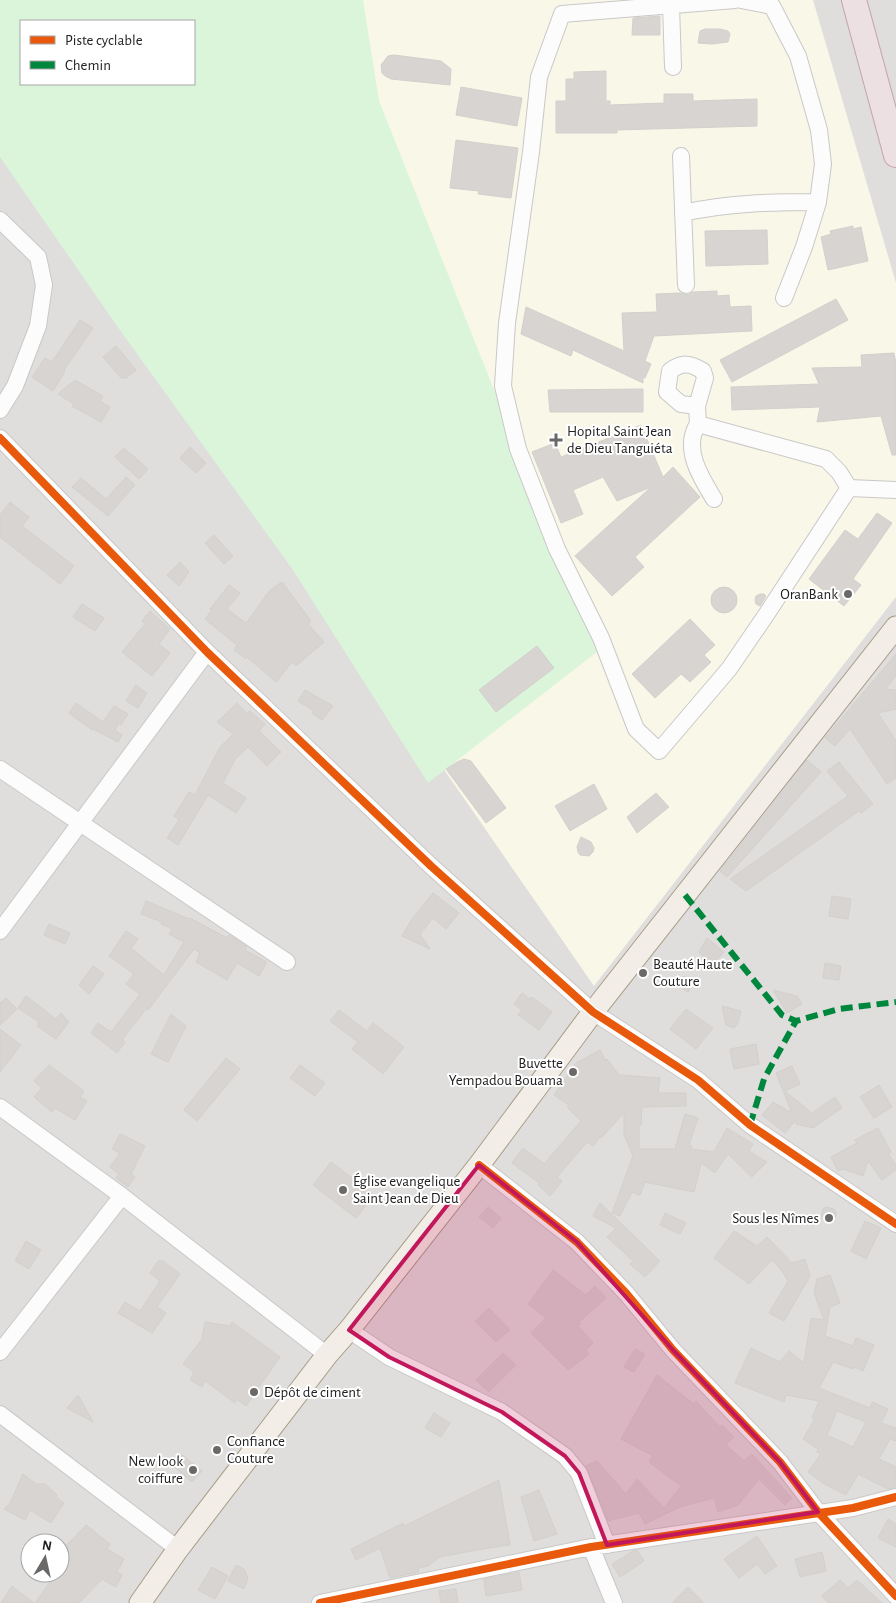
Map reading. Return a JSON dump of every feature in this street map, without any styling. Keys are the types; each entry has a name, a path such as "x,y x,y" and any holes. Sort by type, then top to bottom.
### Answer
{"highway":[{"path":"854,0 896,154"}],"main road":[{"path":"140,1603 178,1549 327,1355 349,1330 479,1165 593,1012 896,627"}],"street":[{"path":"735,0 562,14 539,77 532,152 507,323 503,386 518,449 557,548 601,638 636,729 659,751 729,669 849,488"},
{"path":"741,0 772,6 798,56 819,130 823,164 818,202 804,247 784,298"},
{"path":"671,4 673,67"},
{"path":"681,156 686,285"},
{"path":"683,213 741,205 818,202"},
{"path":"0,220 38,257 44,285 38,326 16,386 0,410"},
{"path":"697,406 698,424 692,432 692,455 714,499"},
{"path":"698,424 826,459 839,472 849,488"},
{"path":"0,438 207,652 431,866 593,1012 698,1080 750,1125 896,1224"},
{"path":"849,488 896,490"},
{"path":"0,931 207,652"},
{"path":"0,769 287,962"},
{"path":"0,1107 122,1196 327,1355"},
{"path":"479,1165 577,1242 626,1293 673,1350 780,1462 818,1512 896,1596"},
{"path":"0,1352 122,1196"},
{"path":"349,1330 388,1357 502,1412 565,1456 579,1472 614,1603"},
{"path":"0,1414 178,1549"},
{"path":"320,1603 599,1546 853,1508 896,1497"}],"highlighted area":[{"path":"479,1165 577,1242 673,1350 780,1462 818,1512 607,1545 579,1473 565,1456 502,1412 389,1357 349,1330"}],"shaded area":[{"path":"0,0 896,0 896,1603 0,1603"},
{"name":"Hopital Saint Jean de Dieu Tanguiéta","path":"0,0 813,0 896,283 896,597 594,986 0,129"}],"green space":[{"path":"0,0 363,0 379,101 598,651 428,783 293,570 117,326 0,157"}],"building":[{"path":"660,16 660,35 632,35 633,18"},
{"path":"705,29 728,31 730,34 728,42 698,43 700,31"},
{"path":"394,55 441,61 451,69 450,85 391,79 385,76 382,73 381,65 388,56"},
{"path":"606,71 606,101 610,101 610,105 664,103 664,94 693,94 693,101 757,99 757,126 617,130 617,133 556,133 556,101 566,101 566,79 574,79 574,72"},
{"path":"461,87 522,98 517,126 456,115"},
{"path":"456,140 518,148 511,198 478,194 479,191 450,188"},
{"path":"853,226 853,229 861,227 868,261 828,270 821,237 831,234 830,231"},
{"path":"767,230 768,264 706,266 705,231"},
{"path":"717,291 717,296 729,295 730,307 751,306 752,331 654,336 645,361 651,364 645,378 643,377 643,383 573,350 571,356 521,334 526,307 624,351 622,313 657,312 656,294 680,293 687,295 693,292"},
{"path":"836,299 848,320 732,382 720,360"},
{"path":"80,320 93,328 64,370 53,391 32,377 45,358 52,362"},
{"path":"116,346 136,370 126,378 121,378 103,357"},
{"path":"894,353 896,363 896,455 892,455 881,416 817,422 820,407 732,410 731,387 819,384 812,368 862,367 861,355"},
{"path":"75,380 103,396 100,401 110,407 101,422 72,406 74,404 58,394"},
{"path":"643,389 643,412 550,412 548,390"},
{"path":"641,425 663,477 673,467 700,497 635,557 644,567 612,596 575,556 651,487 617,501 603,477 573,490 583,514 561,523 532,452 555,443 561,457"},
{"path":"190,447 206,463 196,473 180,458"},
{"path":"124,448 148,469 139,479 115,457"},
{"path":"126,477 135,485 108,516 72,487 81,478 106,499"},
{"path":"10,502 29,517 22,526 74,566 60,584 0,537 0,515"},
{"path":"877,513 892,523 853,579 861,585 844,606 809,579 845,530 858,539"},
{"path":"214,535 233,556 224,564 205,543"},
{"path":"180,562 189,572 179,586 167,575"},
{"path":"282,582 311,621 308,624 324,642 296,666 292,662 276,682 247,657 246,659 234,650 237,645 205,619 212,610 210,609 229,585 240,593 227,609 246,623 270,590"},
{"path":"724,587 733,591 737,600 733,609 724,613 715,609 711,600 715,591"},
{"path":"760,594 766,596 760,606 756,604 755,600 756,596"},
{"path":"82,604 104,618 95,631 73,617"},
{"path":"150,611 170,629 159,644 170,653 152,676 122,652 145,624 142,621"},
{"path":"690,619 715,645 704,655 711,662 690,682 681,674 655,698 632,674"},
{"path":"537,646 554,668 496,712 479,690"},
{"path":"896,654 896,676 885,689 896,690 896,709 878,713 896,741 896,778 887,784 850,729 835,746 825,738"},
{"path":"136,685 147,693 138,708 126,701"},
{"path":"305,690 333,706 322,720 312,713 314,711 298,701"},
{"path":"76,703 103,722 114,706 128,714 121,725 119,723 115,730 122,735 118,742 92,730 69,713"},
{"path":"237,703 247,713 250,711 265,724 259,731 281,752 267,766 248,747 236,758 223,783 246,798 236,813 208,795 178,845 167,838 179,820 174,816 189,792 195,795 220,747 233,734 217,722"},
{"path":"464,759 471,761 506,808 486,823 446,769"},
{"path":"807,760 821,772 727,877 720,871"},
{"path":"839,762 873,804 861,813 859,811 746,891 730,879 848,796 827,771"},
{"path":"594,784 607,809 570,831 555,806"},
{"path":"656,793 669,807 637,833 627,817"},
{"path":"581,837 591,842 594,848 589,856 580,855 578,852 577,847"},
{"path":"433,893 459,913 446,929 433,918 420,934 430,949 402,936 412,919"},
{"path":"832,896 851,899 848,919 829,916"},
{"path":"146,901 190,918 227,938 229,935 247,947 245,950 267,962 259,976 237,963 227,980 196,962 200,953 194,949 148,1010 146,1009 122,1040 125,1042 117,1053 91,1033 98,1023 111,1032 140,994 126,984 134,974 109,956 126,931 138,939 131,948 164,975 184,942 169,934 172,929 161,924 162,922 141,914"},
{"path":"49,924 70,933 65,944 44,935"},
{"path":"707,938 724,952 712,965 699,952"},
{"path":"825,963 841,966 839,980 823,978"},
{"path":"93,966 104,974 89,994 79,985"},
{"path":"684,976 694,982 688,992 678,985"},
{"path":"773,990 797,996 802,1004 787,1013"},
{"path":"522,993 530,999 532,997 552,1012 539,1030 518,1015 522,1010 514,1004"},
{"path":"26,996 56,1019 61,1013 69,1022 56,1039 37,1026 39,1022 18,1008"},
{"path":"6,998 17,1009 0,1025 0,1003"},
{"path":"722,1006 741,1011 738,1023 734,1028 726,1025"},
{"path":"686,1009 713,1028 696,1049 670,1029"},
{"path":"339,1010 367,1031 373,1023 404,1047 383,1074 352,1049 358,1042 330,1021"},
{"path":"171,1014 186,1026 168,1062 151,1054"},
{"path":"0,1029 21,1045 0,1072"},
{"path":"756,1044 759,1064 734,1069 730,1049"},
{"path":"600,1050 605,1060 607,1059 619,1075 660,1078 658,1093 686,1093 686,1106 642,1107 641,1125 639,1125 639,1149 675,1149 685,1114 698,1118 689,1145 692,1146 691,1149 714,1152 727,1128 753,1144 749,1151 767,1162 752,1177 728,1154 715,1173 701,1163 694,1192 645,1182 640,1195 632,1192 620,1216 612,1213 633,1156 624,1135 624,1113 593,1146 587,1142 557,1177 562,1181 550,1196 538,1185 539,1183 512,1163 523,1148 544,1164 581,1121 567,1107 569,1105 554,1095 576,1063"},
{"path":"226,1058 240,1069 197,1121 184,1110"},
{"path":"49,1065 84,1091 80,1097 87,1101 75,1120 55,1108 52,1112 34,1097 42,1088 34,1081"},
{"path":"300,1065 325,1083 315,1096 290,1078"},
{"path":"792,1066 800,1084 785,1091 812,1113 835,1097 842,1108 813,1128 796,1124 795,1121 785,1133 762,1115 773,1102 792,1113 776,1073"},
{"path":"879,1085 892,1107 874,1118 860,1097"},
{"path":"878,1128 891,1152 888,1154 896,1165 896,1170 882,1180 868,1161 863,1176 843,1169 838,1171 831,1157 857,1143 855,1140"},
{"path":"120,1134 145,1146 131,1174 135,1177 128,1187 116,1178 119,1174 110,1167 120,1153 112,1149"},
{"path":"331,1162 374,1195 356,1218 313,1185"},
{"path":"600,1203 660,1261 645,1277 630,1264 633,1261 607,1237 616,1228 593,1216"},
{"path":"488,1207 501,1218 493,1228 479,1217"},
{"path":"826,1207 834,1209 836,1212 836,1216 831,1224 821,1217 823,1209"},
{"path":"665,1213 686,1223 680,1234 660,1225"},
{"path":"865,1221 881,1228 866,1259 851,1251"},
{"path":"734,1231 757,1246 767,1237 792,1263 805,1259 810,1276 784,1321 769,1313 788,1281 772,1260 749,1284 714,1258"},
{"path":"26,1241 41,1250 29,1269 15,1261"},
{"path":"158,1261 163,1261 180,1274 157,1307 166,1313 152,1333 118,1313 125,1302 140,1311 160,1281 150,1273"},
{"path":"553,1270 586,1295 595,1286 606,1298 579,1322 581,1324 578,1326 593,1343 586,1350 589,1354 568,1370 531,1333 546,1318 528,1304"},
{"path":"830,1275 840,1303 830,1307 825,1336 853,1346 856,1338 874,1345 863,1371 833,1362 819,1388 870,1408 872,1402 888,1409 881,1423 896,1428 896,1441 890,1439 879,1459 896,1467 896,1487 888,1489 858,1474 846,1495 826,1485 808,1472 821,1454 817,1452 818,1449 803,1439 815,1419 812,1418 819,1401 786,1395 784,1402 735,1383 751,1348 780,1362 789,1351 804,1363 811,1318 824,1320 814,1293 817,1279","holes":["837,1411 866,1422 853,1447 827,1435"]},
{"path":"489,1308 510,1330 496,1342 475,1321"},
{"path":"205,1322 230,1326 232,1322 280,1357 246,1406 236,1399 235,1403 205,1381 202,1387 190,1380 194,1372 183,1364 202,1339"},
{"path":"635,1349 645,1354 634,1372 624,1367"},
{"path":"503,1353 516,1365 489,1392 476,1380"},
{"path":"657,1375 694,1404 696,1401 720,1427 722,1425 734,1437 726,1445 744,1461 752,1454 792,1498 785,1505 759,1479 738,1505 718,1512 714,1498 680,1507 645,1524 639,1513 608,1521 586,1466 597,1461 626,1494 637,1479 664,1508 681,1486 649,1462 653,1456 621,1439"},
{"path":"78,1395 93,1422 67,1408"},
{"path":"434,1413 450,1423 441,1437 425,1428"},
{"path":"181,1454 202,1471 192,1482 172,1465"},
{"path":"23,1474 36,1484 45,1484 64,1503 51,1523 30,1510 25,1520 4,1509 10,1503"},
{"path":"499,1480 510,1545 440,1557 428,1566 418,1568 419,1572 390,1578 380,1548 356,1560 351,1549 403,1523 404,1526"},
{"path":"539,1490 557,1534 534,1541 521,1497"},
{"path":"888,1519 896,1524 896,1547 878,1538"},
{"path":"86,1525 110,1544 107,1549 124,1559 117,1572 122,1575 116,1587 102,1579 79,1603 35,1603 49,1583 70,1583 70,1542"},
{"path":"757,1536 777,1566 765,1574 757,1564 739,1578 724,1559"},
{"path":"637,1550 644,1561 620,1577 612,1564"},
{"path":"822,1552 826,1571 800,1577 795,1559"},
{"path":"236,1565 244,1569 248,1578 244,1589 228,1581"},
{"path":"212,1567 228,1576 215,1599 198,1590"},
{"path":"519,1572 522,1590 486,1596 484,1579"},
{"path":"840,1580 848,1588 857,1580 882,1603 828,1603 822,1596"},
{"path":"12,1586 34,1603 1,1603"},
{"path":"688,1587 704,1603 672,1603"},
{"path":"456,1589 458,1603 441,1603 439,1591"}],"marked path":[{"path":"685,895 782,1015 796,1021 839,1009 896,1002"},
{"path":"750,1125 764,1079 796,1021"}],"cycle path":[{"path":"0,438 207,652 431,866 593,1012 698,1080 750,1125 896,1224"},
{"path":"479,1165 577,1242 626,1293 673,1350 780,1462 818,1512 896,1596"},
{"path":"320,1603 591,1547 853,1508 896,1497"}],"place":[{"name":"Hopital Saint Jean de Dieu Tanguiéta","path":"556,440"},
{"name":"OranBank","path":"848,594"},
{"name":"Beauté Haute Couture","path":"643,973"},
{"name":"Buvette Yempadou Bouama","path":"573,1072"},
{"name":"Église evangelique Saint Jean de Dieu","path":"343,1190"},
{"name":"Sous les Nîmes","path":"829,1218"},
{"name":"Dépôt de ciment","path":"254,1392"},
{"name":"Confiance Couture","path":"217,1450"},
{"name":"New look coiffure","path":"193,1470"}]}
